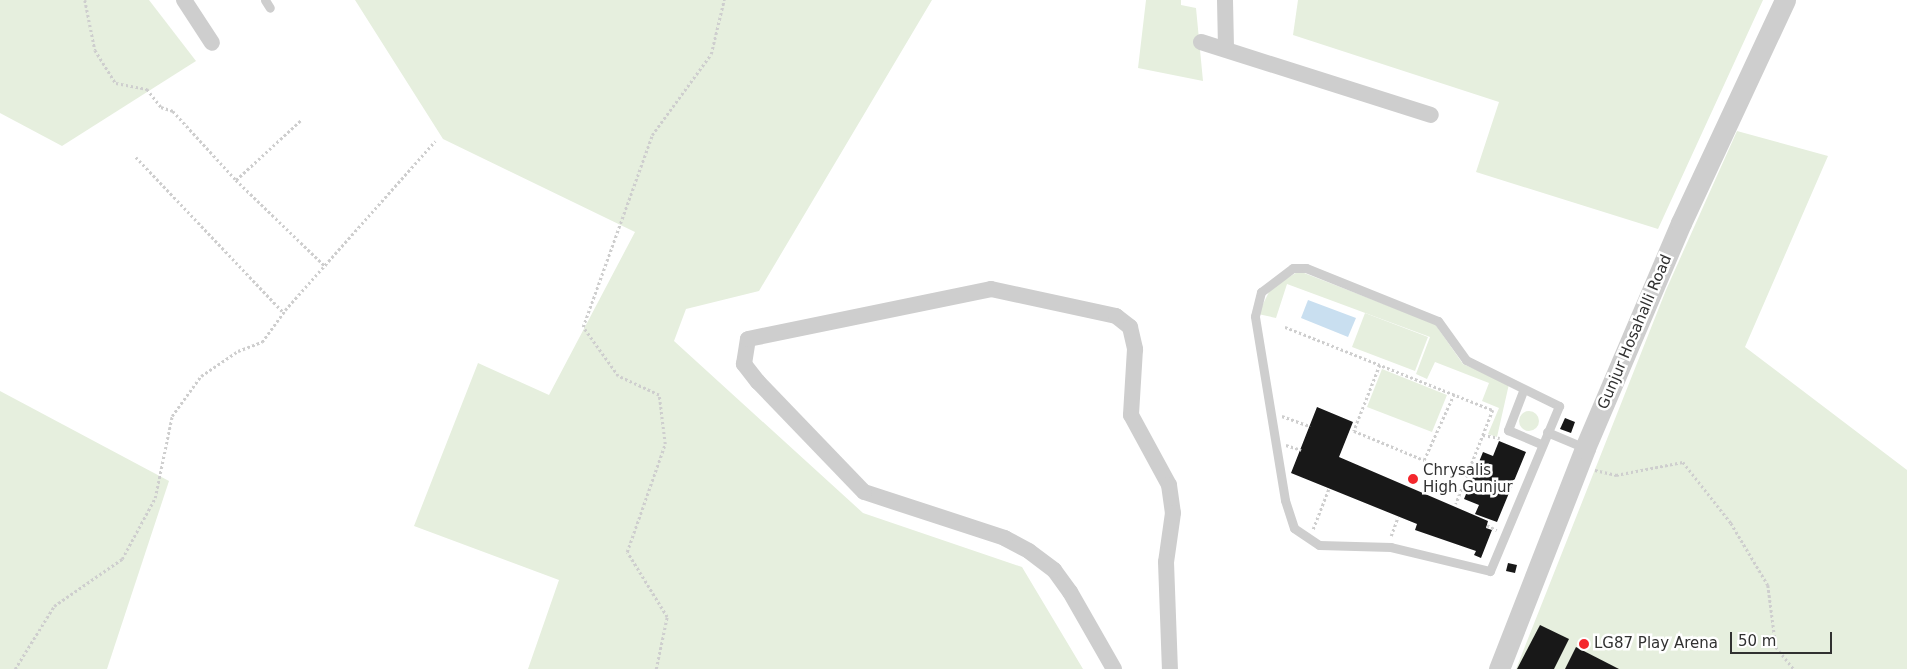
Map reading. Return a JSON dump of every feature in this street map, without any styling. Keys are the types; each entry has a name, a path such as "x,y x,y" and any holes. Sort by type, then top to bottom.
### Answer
{"street":[{"path":"184,0 212,43"},
{"path":"1225,0 1226,48"},
{"name":"Gunjur Hosahalli Road","path":"1499,669 1582,457 1681,223 1785,0"},
{"path":"1201,42 1226,48 1431,115"},
{"path":"1114,669 1070,592 1054,570 1028,551 1005,538 858,488 744,364 748,339 991,289 1116,316 1130,327 1135,349 1131,415 1169,485 1173,513 1166,562 1170,669"}],"lane":[{"path":"1302,267 1438,321 1466,360 1523,391 1559,406 1541,444 1490,571 1387,547 1308,542 1291,520 1271,412 1256,304 1270,282 1302,267"},
{"path":"1523,391 1508,430 1541,444"},
{"path":"1547,432 1582,457"}],"path":[{"path":"85,0 95,50 116,83 147,89 161,107 173,111 236,180 326,267"},
{"path":"656,669 667,617 627,552 665,444 659,395 618,376 583,327 652,135 711,54 724,0"},
{"path":"236,180 301,120"},
{"path":"15,669 54,606 122,559 155,498 172,416 201,376 238,351 262,342 283,312 326,267 435,141"},
{"path":"136,157 283,312"},
{"path":"1284,327 1493,410 1456,504"},
{"path":"1380,365 1354,431 1424,460 1454,394"},
{"path":"1271,412 1310,426"},
{"path":"1483,435 1498,440 1508,430"},
{"path":"1582,457 1616,475 1683,462 1730,523 1768,585 1776,647 1794,669"},
{"path":"1308,542 1329,488"},
{"path":"1387,547 1398,517"}],"green space":[{"path":"0,0 149,0 196,61 62,146 0,113"},
{"path":"355,0 932,0 759,291 686,309 674,341 863,513 1022,567 1083,669 528,669 559,580 414,526 478,363 549,395 635,232 443,139"},
{"path":"1146,0 1181,0 1181,5 1196,8 1203,81 1138,68"},
{"path":"1298,0 1763,0 1658,229 1476,172 1499,102 1293,35"},
{"path":"1737,131 1828,156 1745,347 1907,470 1907,669 1516,669 1666,290"},
{"path":"1299,271 1435,324 1463,364 1509,384 1497,437 1488,434 1499,408 1482,401 1489,383 1435,362 1427,379 1416,374 1430,337 1287,284 1276,318 1258,314 1271,288"},
{"path":"1365,313 1428,337 1415,371 1352,347"},
{"path":"1382,369 1447,395 1432,432 1367,407"},
{"path":"0,391 169,481 107,669 0,669"},
{"path":"1529,411 1536,414 1539,421 1536,428 1529,431 1522,428 1519,421 1522,414"}],"water":[{"path":"1308,300 1356,318 1348,337 1301,318"}],"building":[{"path":"1317,407 1353,422 1339,457 1488,521 1486,528 1492,530 1481,558 1474,555 1476,551 1415,530 1417,524 1291,473"},
{"path":"1565,418 1575,422 1571,433 1560,429"},
{"path":"1499,441 1526,452 1497,522 1475,514 1479,505 1464,499 1483,452 1493,456"},
{"path":"1508,563 1517,565 1515,573 1506,571"},
{"path":"1540,625 1569,639 1554,669 1517,669"},
{"path":"1576,647 1619,669 1565,669"}],"place":[{"name":"Chrysalis High Gunjur","path":"1413,479"},
{"name":"LG87 Play Arena","path":"1584,644"}]}
